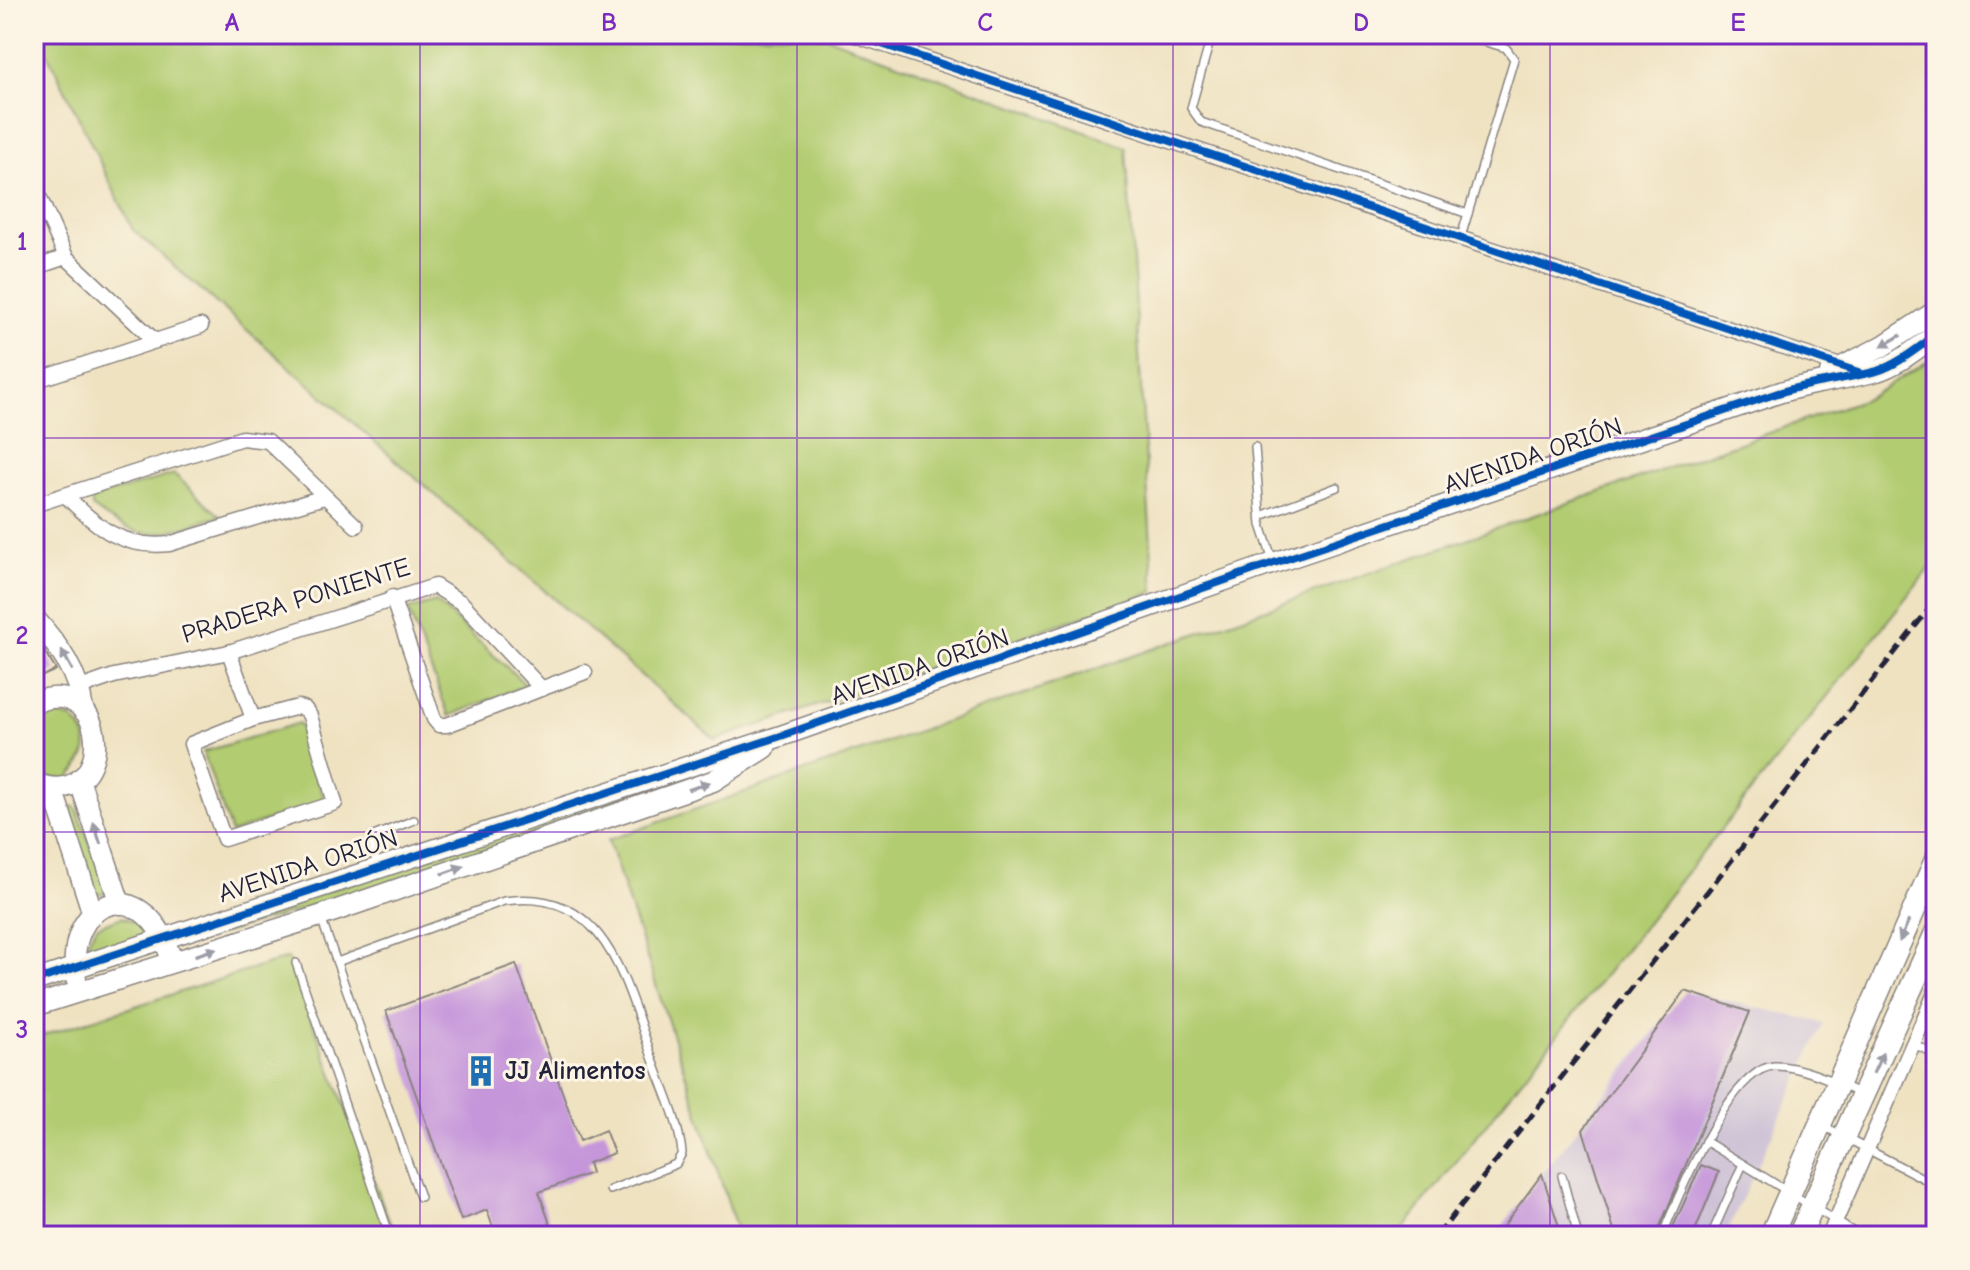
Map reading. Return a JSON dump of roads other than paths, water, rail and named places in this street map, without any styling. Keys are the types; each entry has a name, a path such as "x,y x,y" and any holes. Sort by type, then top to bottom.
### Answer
{"main road":[{"path":"1771,1236 1936,860"},
{"path":"1799,1236 1935,936"}],"street":[{"path":"852,34 1162,141 1461,237 1852,370"},
{"path":"34,185 66,257 155,341"},
{"path":"34,268 66,257"},
{"name":"AVENIDA ORIÓN","path":"1852,370 1936,311"},
{"path":"34,381 201,326"},
{"name":"AVENIDA ORIÓN","path":"34,981 165,941 781,736 1274,563 1816,380 1852,370 1891,365 1936,335"},
{"path":"34,505 248,437 268,441 356,526"},
{"path":"66,496 109,535 148,546 169,544 324,497"},
{"name":"PRADERA PONIENTE","path":"80,688 114,676 229,652 392,597 435,586 462,603 542,689"},
{"path":"392,597 434,719 439,725 447,725 585,672"},
{"path":"34,618 59,646 80,688 83,710 96,731 97,743 90,767 79,779 43,785 93,914"},
{"path":"229,652 253,719"},
{"path":"34,703 63,700 83,710"},
{"path":"305,709 335,803 224,839 191,744 253,719 305,709"},
{"name":"AVENIDA ORIÓN","path":"34,1006 320,916 713,781 741,766 781,736"},
{"path":"79,779 120,904"},
{"path":"78,991 76,936 93,914 120,904 143,911 165,941 173,963"},
{"path":"1829,1236 1936,991"}],"lane":[{"path":"1212,34 1191,108 1201,122 1468,214"},
{"path":"1459,34 1506,48 1514,59 1461,237"},
{"path":"1255,447 1261,516 1274,563"},
{"path":"1261,516 1337,487"},
{"path":"378,870 371,837 414,820"},
{"path":"337,962 504,901 525,898 561,903 586,920 606,942 629,992 682,1153 676,1164 610,1190"},
{"path":"320,916 420,1197"},
{"path":"296,963 390,1236"},
{"path":"1913,1044 1936,1054"},
{"path":"1662,1236 1689,1169 1705,1141 1744,1083 1758,1070 1773,1066 1788,1068 1863,1095"},
{"path":"1818,1124 1936,1185"},
{"path":"1705,1141 1860,1236"},
{"path":"1711,1236 1743,1164"},
{"path":"1562,1176 1578,1236"}],"railway":[{"path":"1437,1236 1936,600"}],"place":[{"name":"JJ Alimentos","path":"481,1071"}]}
